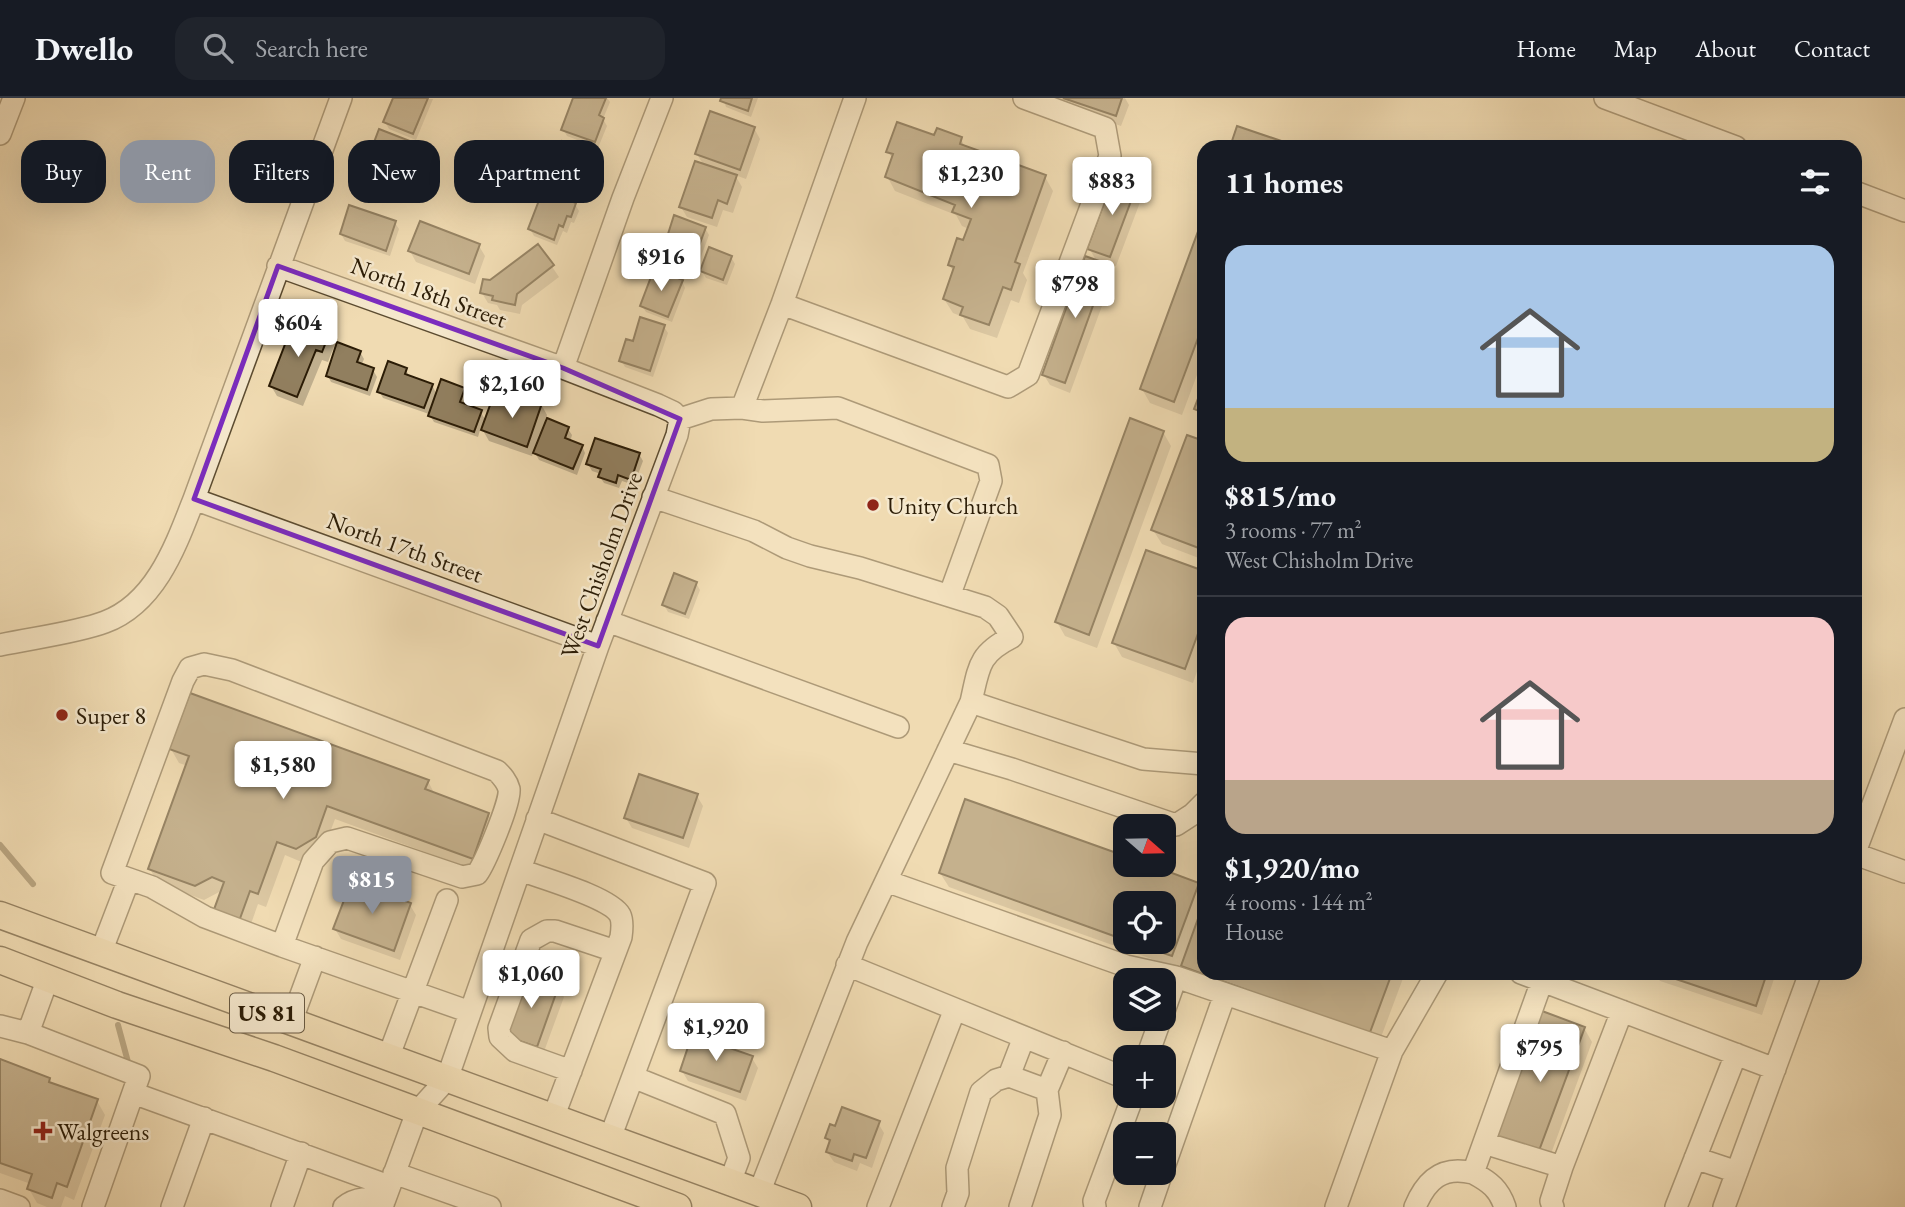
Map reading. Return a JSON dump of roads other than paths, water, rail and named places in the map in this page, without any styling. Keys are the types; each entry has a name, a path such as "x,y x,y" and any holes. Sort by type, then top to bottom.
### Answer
{"main road":[{"name":"US 81","path":"0,915 798,1207"},
{"name":"US 81","path":"0,960 117,1005 274,1058 678,1207"}],"street":[{"path":"0,134 14,98"},
{"path":"0,645 101,623 122,613 137,603 172,553 341,98"},
{"path":"662,98 623,198 563,368 658,405 673,412 680,419 711,409 742,408 763,411 838,408 988,466 991,481 950,594"},
{"path":"742,408 855,98"},
{"path":"782,304 1008,387 1028,375 1110,156 1105,128 1024,98"},
{"path":"1605,98 1717,140"},
{"path":"1862,195 1905,211"},
{"name":"North 18th Street","path":"278,266 563,368"},
{"name":"West Chisholm Drive","path":"417,1112 447,1079 598,646 677,435 680,419"},
{"path":"653,497 754,531 810,556 950,594 985,607 998,616 1013,638 993,647 979,666 971,702 847,965 759,1193"},
{"name":"North 17th Street","path":"194,499 598,646"},
{"path":"607,621 898,727"},
{"path":"282,946 313,861 330,842 347,838 462,877 477,874 485,864 510,793 506,780 497,771 232,670 204,664 190,668 112,873 152,887 205,917 282,946 470,1012"},
{"path":"971,702 1143,760 1197,764"},
{"path":"1862,834 1905,719"},
{"path":"948,750 1176,825 1197,811"},
{"path":"537,819 705,883 610,1139"},
{"path":"1862,856 1905,872"},
{"path":"520,870 598,898 612,906 620,915 622,924 621,936 554,1118"},
{"path":"101,952 129,879"},
{"path":"886,881 1135,968"},
{"path":"388,1058 447,900"},
{"path":"571,1071 516,1051 500,1037 499,1028 531,940 547,930 555,931 615,951"},
{"path":"291,1022 315,957"},
{"path":"847,965 1113,1072"},
{"path":"1176,977 1392,1051"},
{"path":"28,1033 48,978"},
{"path":"1336,1207 1392,1051 1433,980"},
{"path":"1724,1207 1807,980"},
{"path":"1473,1172 1542,981 1775,1069"},
{"path":"1176,1133 1225,994"},
{"path":"877,1207 956,1009"},
{"path":"1553,1207 1551,1201 1562,1167 1622,1011"},
{"path":"0,1026 28,1033 139,1076 93,1207"},
{"path":"1009,1076 1024,1037"},
{"path":"1020,1207 1050,1115 1047,1090 1063,1052"},
{"path":"1676,1207 1736,1054"},
{"path":"953,1207 958,1193 957,1168 981,1092 996,1080 1009,1076 1047,1090"},
{"path":"633,1077 725,1114 739,1158 730,1182"},
{"path":"133,1093 301,1153 388,1191 490,1207"},
{"path":"1095,1207 1094,1201 1129,1108"},
{"path":"344,1207 351,1200 370,1198 388,1191 417,1112"},
{"path":"172,1207 204,1118"},
{"path":"1484,1143 1562,1167"},
{"path":"282,1207 301,1153"},
{"path":"1695,1158 1737,1172"},
{"path":"1415,1207 1423,1188 1439,1174 1460,1170 1473,1172 1492,1184 1506,1207"},
{"path":"1150,1207 1158,1185"},
{"path":"0,1200 19,1207"}],"waterway":[{"path":"0,845 33,884"},
{"path":"118,1025 128,1062"}],"place":[{"name":"Unity Church","path":"873,505"},
{"name":"Super 8","path":"62,715"},
{"name":"Walgreens","path":"43,1131"}]}
